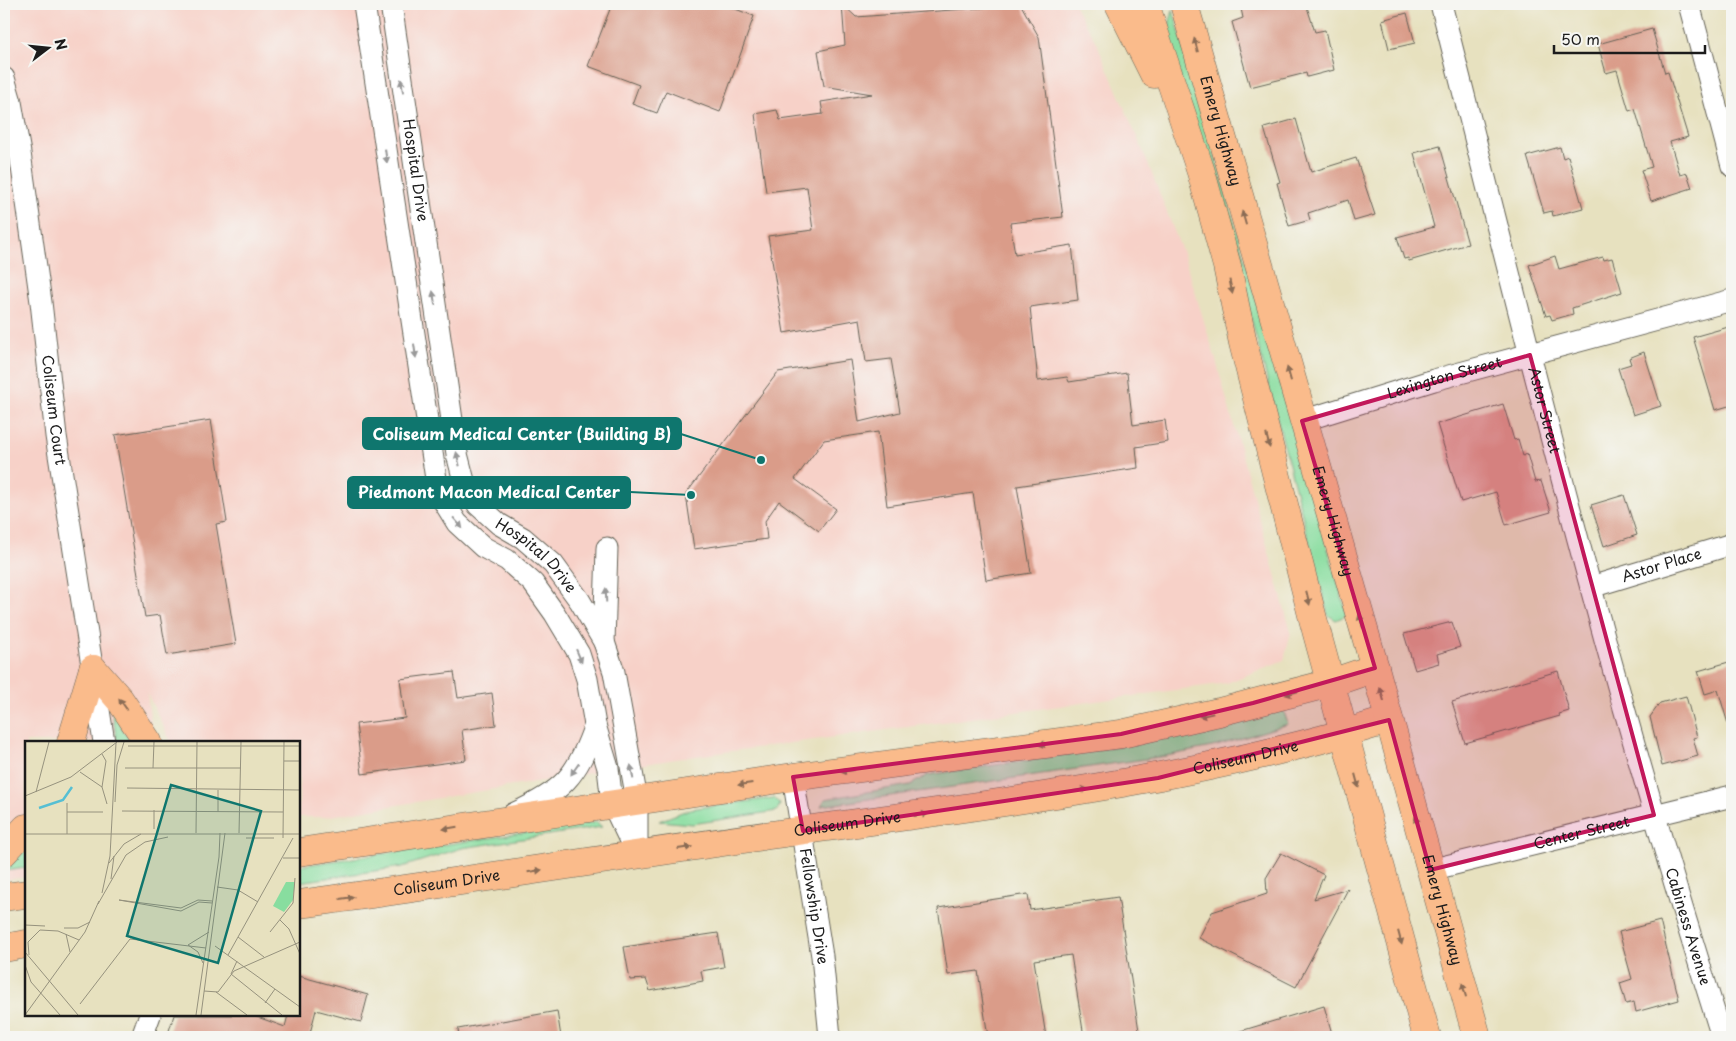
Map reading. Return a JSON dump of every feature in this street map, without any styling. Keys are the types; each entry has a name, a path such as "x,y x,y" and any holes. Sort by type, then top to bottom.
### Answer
{"main road":[{"path":"1118,4 1201,172"},
{"name":"Emery Highway","path":"1144,4 1201,172 1227,266 1243,343 1344,734 1427,1037"},
{"name":"Emery Highway","path":"1184,4 1389,720 1477,1037"},
{"path":"300,852 498,820 793,777 1121,734 1219,712 1331,683 1374,668"},
{"path":"71,741 93,669"},
{"path":"93,669 120,700 147,741"},
{"name":"Coliseum Drive","path":"300,904 985,806 1158,778 1235,762 1344,734 1389,720"},
{"path":"4,852 25,829"},
{"path":"4,897 25,894"},
{"path":"4,948 25,944"}],"street":[{"name":"Hospital Drive","path":"364,4 438,492 457,523 483,546 507,560 532,583 555,614 579,654 587,679 595,725 608,768 624,802"},
{"name":"Hospital Drive","path":"390,4 457,454 464,481 478,505 500,524 523,538 553,564 580,601 604,642 614,672 624,802 637,855"},
{"name":"Astor Street","path":"1441,4 1530,355 1654,815"},
{"path":"1689,4 1732,166"},
{"name":"Coliseum Court","path":"4,78 11,102 20,153 41,302 56,436 104,741"},
{"name":"Lexington Street","path":"1302,421 1434,380 1732,300"},
{"name":"Astor Place","path":"1591,587 1732,544"},
{"path":"604,642 607,548"},
{"path":"498,820 538,802 562,786 578,767 595,725"},
{"name":"Fellowship Drive","path":"793,777 822,956 830,1037"},
{"name":"Center Street","path":"1430,870 1732,796"},
{"name":"Cabiness Avenue","path":"1654,815 1722,1037"},
{"path":"142,1037 150,1016"}],"highlighted area":[{"path":"1530,355 1654,815 1430,870 1389,720 1158,778 803,831 793,777 1121,734 1253,703 1375,668 1302,421"}],"shaded area":[{"path":"4,4 1074,4 1097,44 1145,156 1184,256 1215,357 1291,632 1284,660 1227,683 682,758 325,817 300,817 300,741 171,741 147,693 153,741 25,741 25,877 4,880"}],"green space":[{"path":"1173,10 1347,615 1336,620 1328,615 1253,325 1167,33"},
{"path":"110,700 124,732 132,741 117,741"},
{"path":"1283,709 1288,724 1217,746 1166,756 821,806 825,799 910,785 928,775 1151,740 1239,721"},
{"path":"774,798 780,804 777,811 692,824 659,821 690,809"},
{"path":"597,822 602,827 462,848 402,867 300,882 300,866"},
{"path":"25,850 25,868 5,871"}],"building":[{"path":"612,4 722,4 754,16 720,112 666,91 657,113 632,104 639,85 588,66"},
{"path":"842,4 856,17 1021,5 1039,37 1063,217 1010,223 1015,254 1072,245 1078,300 1030,307 1038,381 1067,377 1069,382 1127,373 1133,425 1165,420 1168,442 1136,447 1138,468 1017,486 1031,573 986,580 973,493 887,506 878,432 824,440 795,479 836,509 819,531 779,501 765,521 767,539 694,549 686,494 778,372 850,360 859,422 900,412 891,359 866,362 860,319 784,333 768,236 813,230 807,187 766,192 755,114 777,110 780,120 823,114 821,102 872,94 824,86 818,51 845,45"},
{"path":"1240,4 1306,4 1315,32 1325,30 1334,70 1307,77 1306,73 1250,87 1232,22 1243,18"},
{"path":"1407,13 1415,43 1389,49 1382,20"},
{"path":"1652,29 1665,73 1668,72 1688,137 1670,142 1680,175 1687,173 1692,188 1651,201 1641,170 1652,167 1635,109 1629,111 1617,70 1606,73 1598,44"},
{"path":"1296,119 1311,172 1356,158 1375,215 1354,221 1348,200 1308,213 1310,220 1289,226 1277,183 1280,182 1264,128"},
{"path":"1440,146 1468,244 1409,261 1408,258 1404,259 1397,237 1434,227 1414,153"},
{"path":"1560,147 1563,158 1568,156 1583,208 1553,216 1552,211 1544,213 1527,156"},
{"path":"1555,256 1559,269 1603,257 1604,260 1612,258 1622,292 1572,308 1573,314 1552,320 1550,315 1546,316 1529,265"},
{"path":"1732,326 1732,405 1715,410 1693,337"},
{"path":"1644,352 1661,406 1633,415 1618,368 1631,364 1629,358"},
{"path":"1503,404 1514,440 1518,439 1523,456 1527,454 1535,482 1541,481 1551,512 1506,525 1496,492 1461,502 1437,424"},
{"path":"211,420 227,522 216,524 236,644 167,655 160,615 145,617 115,435"},
{"path":"1624,495 1637,535 1604,546 1591,505"},
{"path":"1452,622 1460,647 1437,654 1439,663 1415,670 1404,634"},
{"path":"1732,661 1732,723 1728,724 1718,690 1705,694 1698,671"},
{"path":"1558,671 1569,711 1559,714 1560,716 1465,743 1452,702"},
{"path":"454,672 458,698 492,693 496,725 462,730 466,760 362,774 356,724 405,718 400,679"},
{"path":"1686,696 1697,737 1693,738 1698,756 1662,766 1650,717 1660,703"},
{"path":"1281,853 1324,875 1314,899 1348,889 1296,987 1199,938 1212,912 1267,894 1266,878"},
{"path":"1028,894 1030,910 1118,897 1140,1037 1084,1037 1071,955 1034,960 1046,1037 988,1037 978,971 948,975 938,908"},
{"path":"1660,921 1679,1000 1636,1012 1634,1002 1626,1004 1620,983 1632,979 1619,932"},
{"path":"718,933 724,967 701,971 703,981 650,991 646,979 630,980 624,947"},
{"path":"300,976 368,995 361,1022 316,1010 309,1037 167,1037 174,1016 255,1016 285,1027 288,1016 300,1016"},
{"path":"1324,1006 1333,1037 1234,1037 1234,1033"},
{"path":"557,1011 561,1037 459,1037 458,1029"}],"place":[{"name":"Coliseum Medical Center (Building B)","path":"761,460"},
{"name":"Piedmont Macon Medical Center","path":"691,495"}]}
